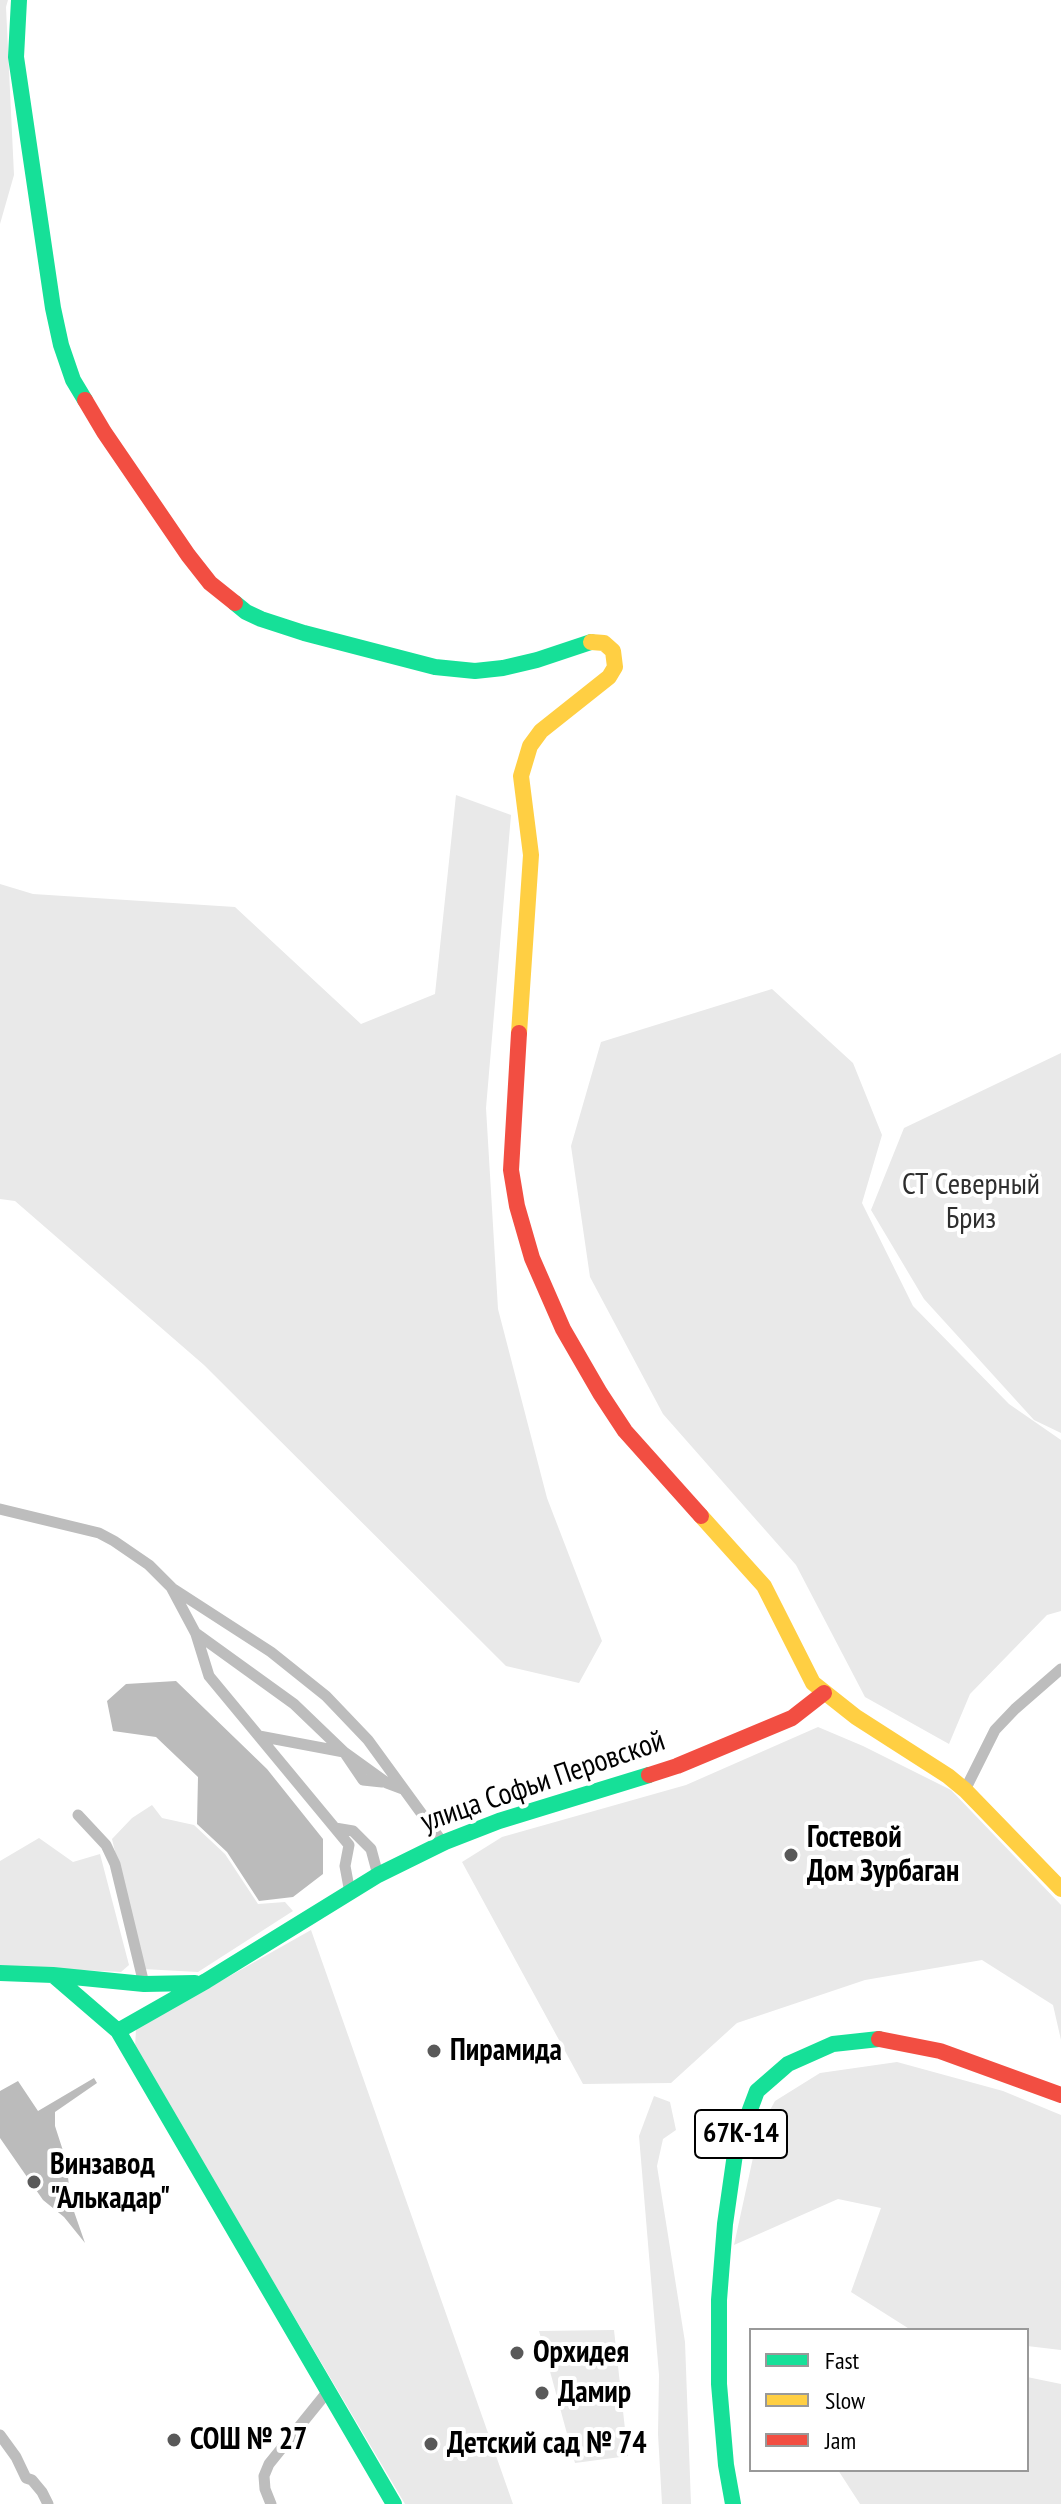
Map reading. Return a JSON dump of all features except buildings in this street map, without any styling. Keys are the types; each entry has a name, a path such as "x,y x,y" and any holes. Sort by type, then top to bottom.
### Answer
{"main road":[{"path":"19,0 16,57 61,345 73,380 104,432 210,583 246,612 261,619 435,667 475,671 503,668 593,641 604,643 613,651 615,667 609,677 541,731 530,746 521,776 531,855 511,1170 517,1206 532,1258 563,1329 625,1431 754,1572 813,1683 853,1715 965,1790 1061,1889"},
{"path":"792,1644 805,1685 805,1695 792,1718"},
{"name":"улица Софьи Перовской","path":"118,2031 206,1981 378,1875 443,1843 499,1821 677,1766 792,1718 824,1693"},
{"path":"792,1718 833,1708 853,1715"},
{"path":"0,1973 144,1984 184,1985 206,1981"},
{"path":"53,1975 118,2031 394,2504"},
{"name":"67К-14","path":"733,2504 726,2465 719,2384 719,2300 725,2224 736,2147 757,2091 788,2064 833,2044 884,2039 940,2051 1061,2095"}],"street":[{"path":"0,1509 99,1533 149,1565 172,1588 271,1652 326,1696 368,1740 443,1843"},
{"path":"172,1588 196,1634 209,1676 349,1845 345,1866 350,1893"},
{"path":"196,1634 294,1704 344,1752 363,1780 403,1789"},
{"path":"965,1790 995,1730 1061,1669"},
{"path":"258,1736 344,1752"},
{"path":"78,1815 106,1845 115,1864 144,1984"},
{"path":"335,1828 353,1831 371,1849 378,1875"},
{"path":"271,2504 264,2476 269,2464 328,2391"},
{"path":"0,2435 26,2478 32,2480 48,2504"}],"green space":[{"path":"0,0 8,0 14,175 0,224"},
{"path":"456,795 511,815 486,1108 498,1309 547,1498 602,1641 579,1683 506,1666 204,1365 15,1201 0,1199 0,884 33,894 235,907 361,1024 435,994"},
{"path":"772,989 853,1063 882,1135 862,1203 913,1306 1009,1404 1061,1440 1061,1611 1047,1615 970,1694 949,1744 865,1697 796,1565 663,1414 590,1277 571,1146 601,1042"},
{"name":"СТ Северный Бриз","path":"1061,1053 1061,1433 1034,1420 924,1299 871,1210 904,1128"},
{"path":"818,1727 951,1790 1061,1905 1061,2040 1053,2005 982,1960 865,1980 737,2023 671,2083 583,2084 462,1862 502,1837 686,1785"},
{"path":"152,1805 162,1818 194,1825 225,1854 258,1904 285,1902 293,1911 198,1972 143,1969 112,1839 132,1818"},
{"path":"39,1838 73,1862 100,1854 129,1965 121,1972 0,1966 0,1861"},
{"path":"311,1930 513,2504 405,2504 135,2048 136,2029"},
{"path":"897,2062 1003,2091 1061,2115 1061,2350 1029,2346 1029,2328 908,2328 851,2292 881,2208 838,2199 734,2245 759,2130 775,2101 820,2073"},
{"path":"654,2096 670,2102 676,2130 663,2139 657,2166 685,2342 691,2504 662,2504 659,2375 639,2136"},
{"path":"614,2330 628,2456 575,2463 539,2331"},
{"path":"1029,2377 1061,2384 1061,2504 860,2504 839,2472 1029,2472"}],"shaded area":[{"path":"176,1681 267,1769 323,1839 323,1874 293,1897 259,1901 227,1852 197,1824 198,1777 156,1737 113,1731 107,1701 126,1684"},
{"path":"94,2078 97,2083 55,2112 55,2126 66,2160 71,2203 85,2243 64,2217 43,2200 0,2138 0,2091 18,2081 38,2111"}],"traffic: fast":[{"path":"19,0 16,57 53,308 73,380 85,400"},
{"path":"235,603 261,619 304,633 435,667 475,671 503,668 591,642"},
{"path":"118,2031 206,1981 378,1875 445,1842 499,1821 649,1775"},
{"path":"0,1973 53,1975 118,2031 394,2504"},
{"path":"53,1975 144,1984 195,1983"},
{"path":"733,2504 726,2465 719,2384 719,2300 725,2224 736,2147 757,2091 788,2064 833,2044 879,2039"}],"traffic: slow":[{"path":"519,1033 531,855 521,776 530,746 541,731 609,677 615,667 613,651 604,643 591,642"},
{"path":"701,1516 764,1586 813,1683 856,1717 965,1790 1061,1889"}],"traffic: jam":[{"path":"85,400 188,555 210,583 235,603"},
{"path":"519,1033 511,1170 517,1206 532,1258 563,1329 600,1393 625,1431 701,1516"},
{"path":"649,1775 792,1718 824,1693"},
{"path":"879,2039 940,2051 1061,2095"}],"place":[{"name":"Гостевой Дом Зурбаган","path":"791,1855"},
{"name":"Пирамида","path":"434,2051"},
{"name":"Винзавод \"Алькадар\"","path":"34,2182"},
{"name":"Орхидея","path":"517,2353"},
{"name":"Дамир","path":"542,2393"},
{"name":"СОШ № 27","path":"174,2440"},
{"name":"Детский сад № 74","path":"431,2444"}]}
